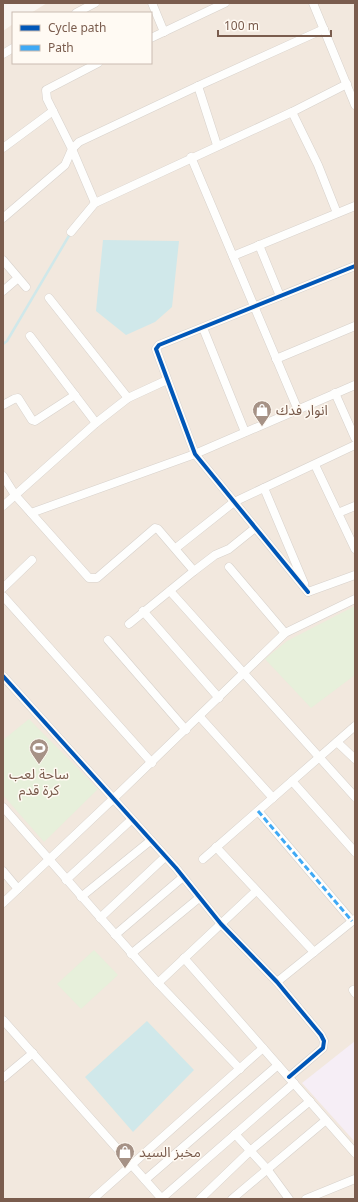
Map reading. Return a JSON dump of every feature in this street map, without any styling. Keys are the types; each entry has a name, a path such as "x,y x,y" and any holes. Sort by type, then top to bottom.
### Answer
{"street":[{"path":"78,12 94,3"},
{"path":"152,3 164,32"},
{"path":"152,38 225,3"},
{"path":"313,3 355,105"},
{"path":"3,218 65,165 72,149 79,142 324,29"},
{"path":"3,54 12,49"},
{"path":"95,203 72,149 53,111 46,90 96,64"},
{"path":"72,232 95,203 191,157 292,112 347,84"},
{"path":"198,86 217,146"},
{"path":"3,148 53,111"},
{"path":"292,112 318,165 337,213"},
{"path":"191,157 298,410"},
{"path":"233,256 355,206"},
{"path":"259,245 280,296"},
{"path":"3,260 26,287"},
{"path":"308,592 195,454 156,349 159,345 355,266"},
{"path":"3,291 18,278"},
{"path":"49,298 128,398"},
{"path":"276,358 355,326"},
{"path":"203,328 245,432"},
{"path":"30,336 96,423"},
{"path":"3,506 96,423 128,398 167,380"},
{"path":"31,513 195,454 355,385"},
{"path":"335,393 355,438"},
{"path":"3,405 18,398 32,420 35,421 75,395"},
{"path":"176,548 234,502 355,445"},
{"path":"315,465 355,550"},
{"path":"3,476 15,495 89,578 97,578 155,528 158,529 176,548 194,570"},
{"path":"264,488 308,592"},
{"path":"338,513 355,506"},
{"path":"129,624 194,570 215,555 229,549 256,528"},
{"path":"3,588 32,560"},
{"path":"229,567 285,633"},
{"path":"308,592 355,575"},
{"path":"170,591 355,797"},
{"path":"3,596 152,763"},
{"path":"3,903 152,763 285,633 355,599"},
{"path":"143,612 219,698"},
{"path":"108,640 186,730"},
{"path":"3,676 183,877 221,924 277,982 321,1035 324,1041 323,1048 291,1080 235,1134 162,1199 3,1020"},
{"path":"200,717 273,798"},
{"path":"203,859 355,726"},
{"path":"337,742 355,759"},
{"path":"292,781 355,852"},
{"path":"3,807 131,954 240,1069"},
{"path":"258,811 354,920 277,982"},
{"path":"66,880 131,820"},
{"path":"81,897 150,841"},
{"path":"216,847 314,952"},
{"path":"100,918 165,857"},
{"path":"3,871 18,889"},
{"path":"115,935 183,877"},
{"path":"158,983 256,891"},
{"path":"131,954 199,898"},
{"path":"184,958 355,1153"},
{"path":"93,1199 263,1048"},
{"path":"3,1078 33,1053"},
{"path":"145,1180 278,1064"},
{"path":"200,1199 250,1151 310,1101"},
{"path":"232,1199 326,1120"},
{"path":"235,1134 267,1169 289,1199"},
{"path":"306,1199 354,1181"}],"shaded area":[{"path":"47,3 355,3 355,1199 3,1199 3,31 12,25 12,64 152,64 152,12 33,12"},
{"path":"355,1041 355,1142 302,1083"}],"green space":[{"path":"355,606 355,675 311,708 265,659 287,641"},
{"name":"ساحة لعب كرة قدم","path":"29,719 98,789 44,842 3,795 3,740"},
{"path":"94,950 118,975 81,1009 57,984"}],"water":[{"path":"103,240 179,241 172,307 155,322 126,335 96,311"},
{"path":"147,1021 194,1070 133,1132 85,1077"}],"waterway":[{"path":"3,344 7,341 70,234"}],"marked path":[{"path":"258,811 352,921"}],"cycle path":[{"path":"308,592 195,454 156,349 159,345 355,266"},
{"path":"3,676 176,868 221,924 277,982 321,1035 324,1041 323,1048 289,1077"}],"place":[{"name":"انوار فدك","path":"262,427"},
{"name":"ساحة لعب كرة قدم","path":"39,765"},
{"name":"مخبز السيد","path":"125,1169"}]}
